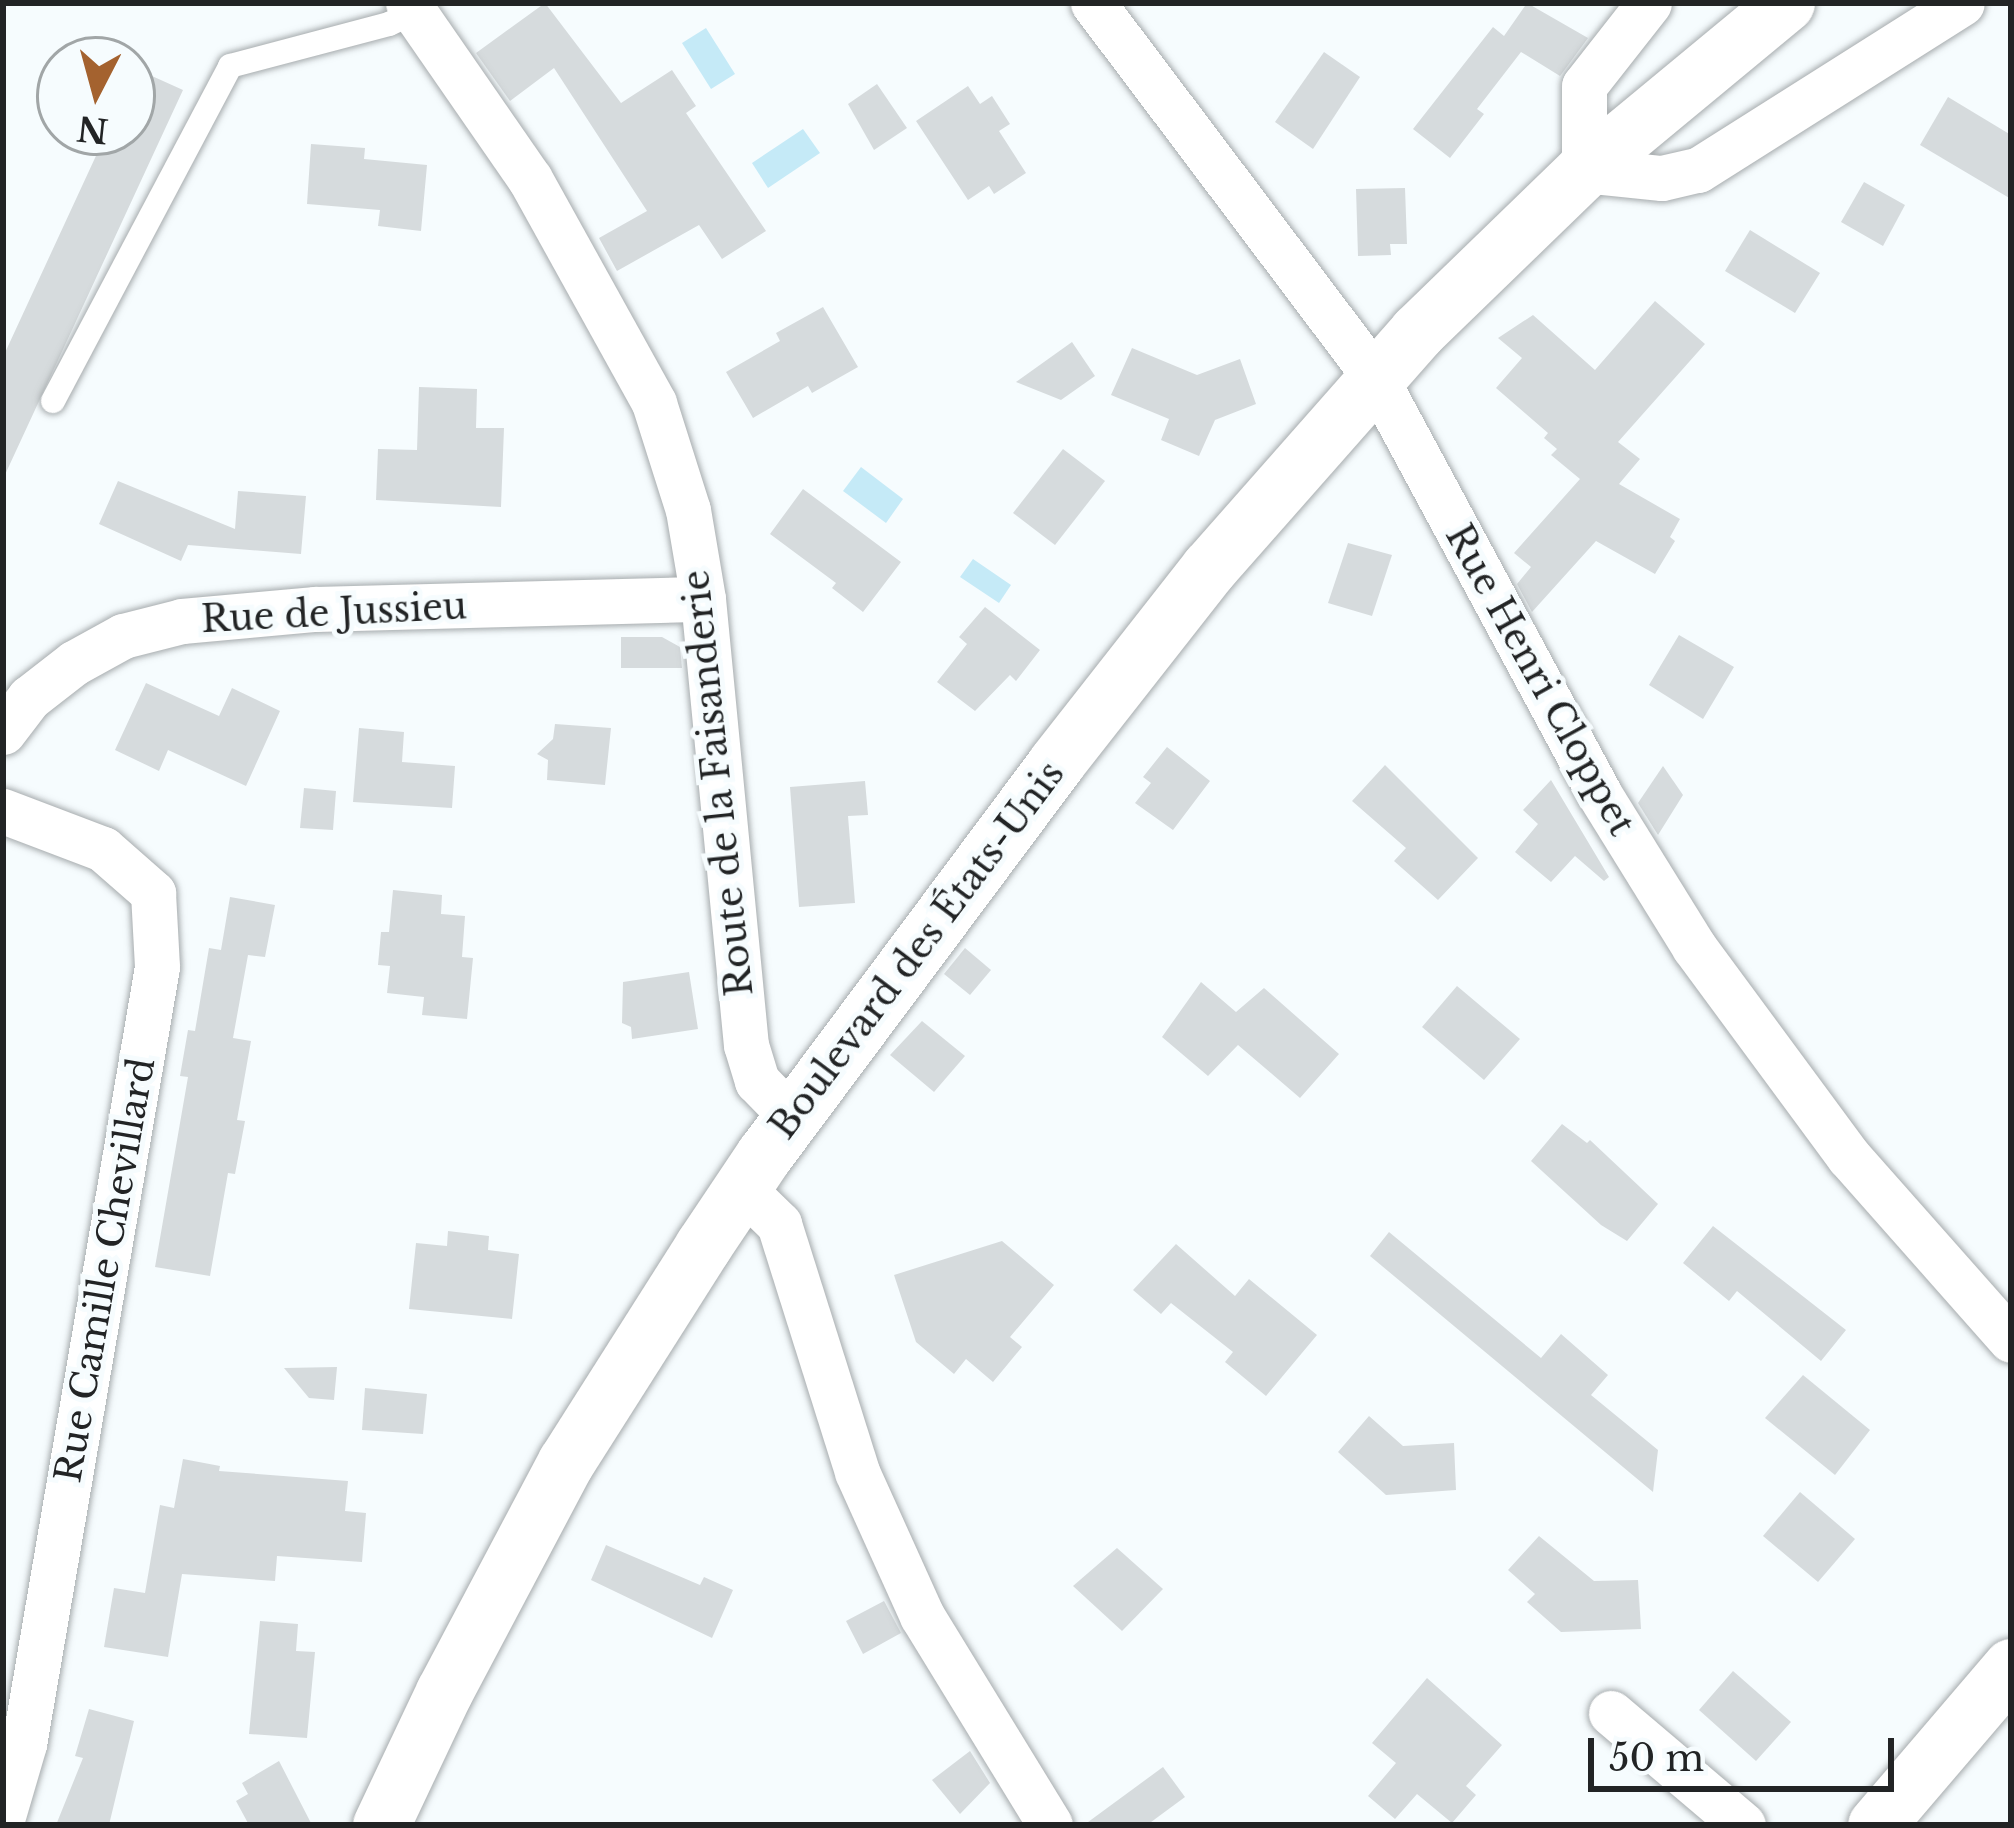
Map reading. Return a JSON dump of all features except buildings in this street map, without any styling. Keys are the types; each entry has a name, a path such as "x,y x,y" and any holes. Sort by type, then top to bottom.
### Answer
{"street":[{"name":"Rue Henri Cloppet","path":"1093,3 1375,377 1598,791 1694,946 1849,1157 2011,1340"},
{"path":"1649,3 1583,86 1584,170 1662,178 1698,170 1963,3"},
{"name":"Boulevard des États-Unis","path":"381,1825 444,1692 566,1462 742,1188 1070,745 1209,568 1375,377 1584,170 1786,3"},
{"name":"Route de la Faisanderie","path":"411,7 530,179 653,403 688,510 703,598 746,1045 757,1081 792,1117"},
{"name":"Rue de Jussieu","path":"3,733 29,698 74,663 123,637 182,621 292,610 703,598"},
{"name":"Rue Camille Chevillard","path":"3,811 103,849 153,893 157,967 24,1744 3,1816"},
{"path":"742,1188 779,1224 857,1472 922,1616 1050,1825"},
{"path":"1876,1825 2011,1667"},
{"path":"1611,1713 1743,1825"}],"lane":[{"path":"53,401 230,66 389,24 411,7"}],"water":[{"path":"706,28 735,74 711,89 682,43"},
{"path":"803,129 820,153 768,188 752,163"},
{"path":"861,467 903,499 886,523 843,491"},
{"path":"973,559 1011,585 999,603 960,577"}]}
